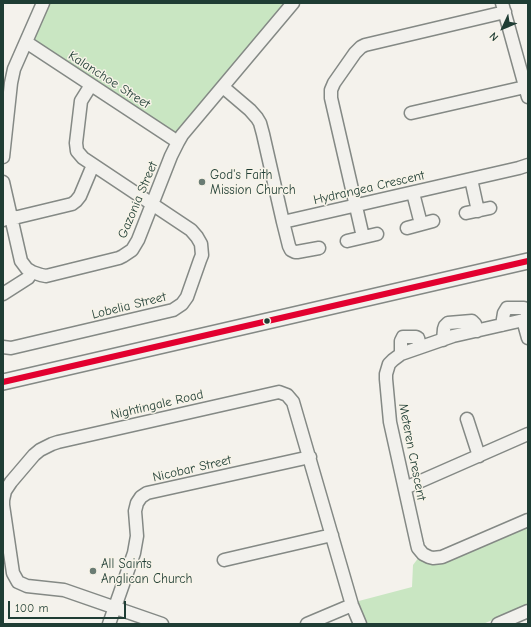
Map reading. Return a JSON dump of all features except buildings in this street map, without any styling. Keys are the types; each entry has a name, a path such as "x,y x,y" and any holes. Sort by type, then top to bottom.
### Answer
{"main road":[{"path":"3,382 528,261"}],"street":[{"path":"3,157 6,109 14,69 44,3"},
{"name":"Gazonia Street","path":"32,272 46,276 119,258 132,250 138,240 152,203 182,135 293,3"},
{"path":"363,237 332,102 331,94 334,83 355,53 361,47 369,43 503,8 527,92 411,113"},
{"name":"Kalanchoe Street","path":"26,42 178,142"},
{"name":"Lobelia Street","path":"3,347 12,348 175,309 182,304 187,297 202,255 201,244 191,230 93,165 83,158 77,151 76,143 81,101 91,85"},
{"path":"223,87 250,110 260,123 291,250 297,252 319,248"},
{"path":"7,219 72,204 80,196 93,165"},
{"name":"Hydrangea Crescent","path":"283,222 470,180 528,165"},
{"path":"470,180 478,211"},
{"path":"3,182 7,219 22,261 32,272 28,278 3,294"},
{"path":"413,193 421,224"},
{"path":"407,228 433,221"},
{"path":"347,241 378,234"},
{"path":"526,319 528,338"},
{"name":"Meteren Crescent","path":"526,319 454,336 401,354 392,360 386,374 386,379 390,422 418,548 423,554 433,558 442,556 528,520"},
{"name":"Nightingale Road","path":"162,624 64,590 24,585 18,582 14,576 3,505 7,486 28,461 37,453 58,442 279,392 287,395 293,402 310,456 352,605 360,624"},
{"path":"467,419 479,456"},
{"path":"405,488 528,434"},
{"name":"Nicobar Street","path":"108,624 134,553 136,536 134,511 136,503 141,497 147,494 310,456"},
{"path":"224,560 332,535"},
{"path":"308,624 352,605"},
{"path":"498,624 516,620 528,611"}],"green space":[{"path":"47,3 289,3 178,132 172,133 39,47 33,39"},
{"path":"528,527 528,605 483,624 363,624 355,602 412,587 413,565 419,557 422,559"}],"transit line":[{"path":"3,382 528,261"}],"place":[{"name":"God's Faith Mission Church","path":"202,182"},
{"name":"All Saints Anglican Church","path":"93,571"}]}
